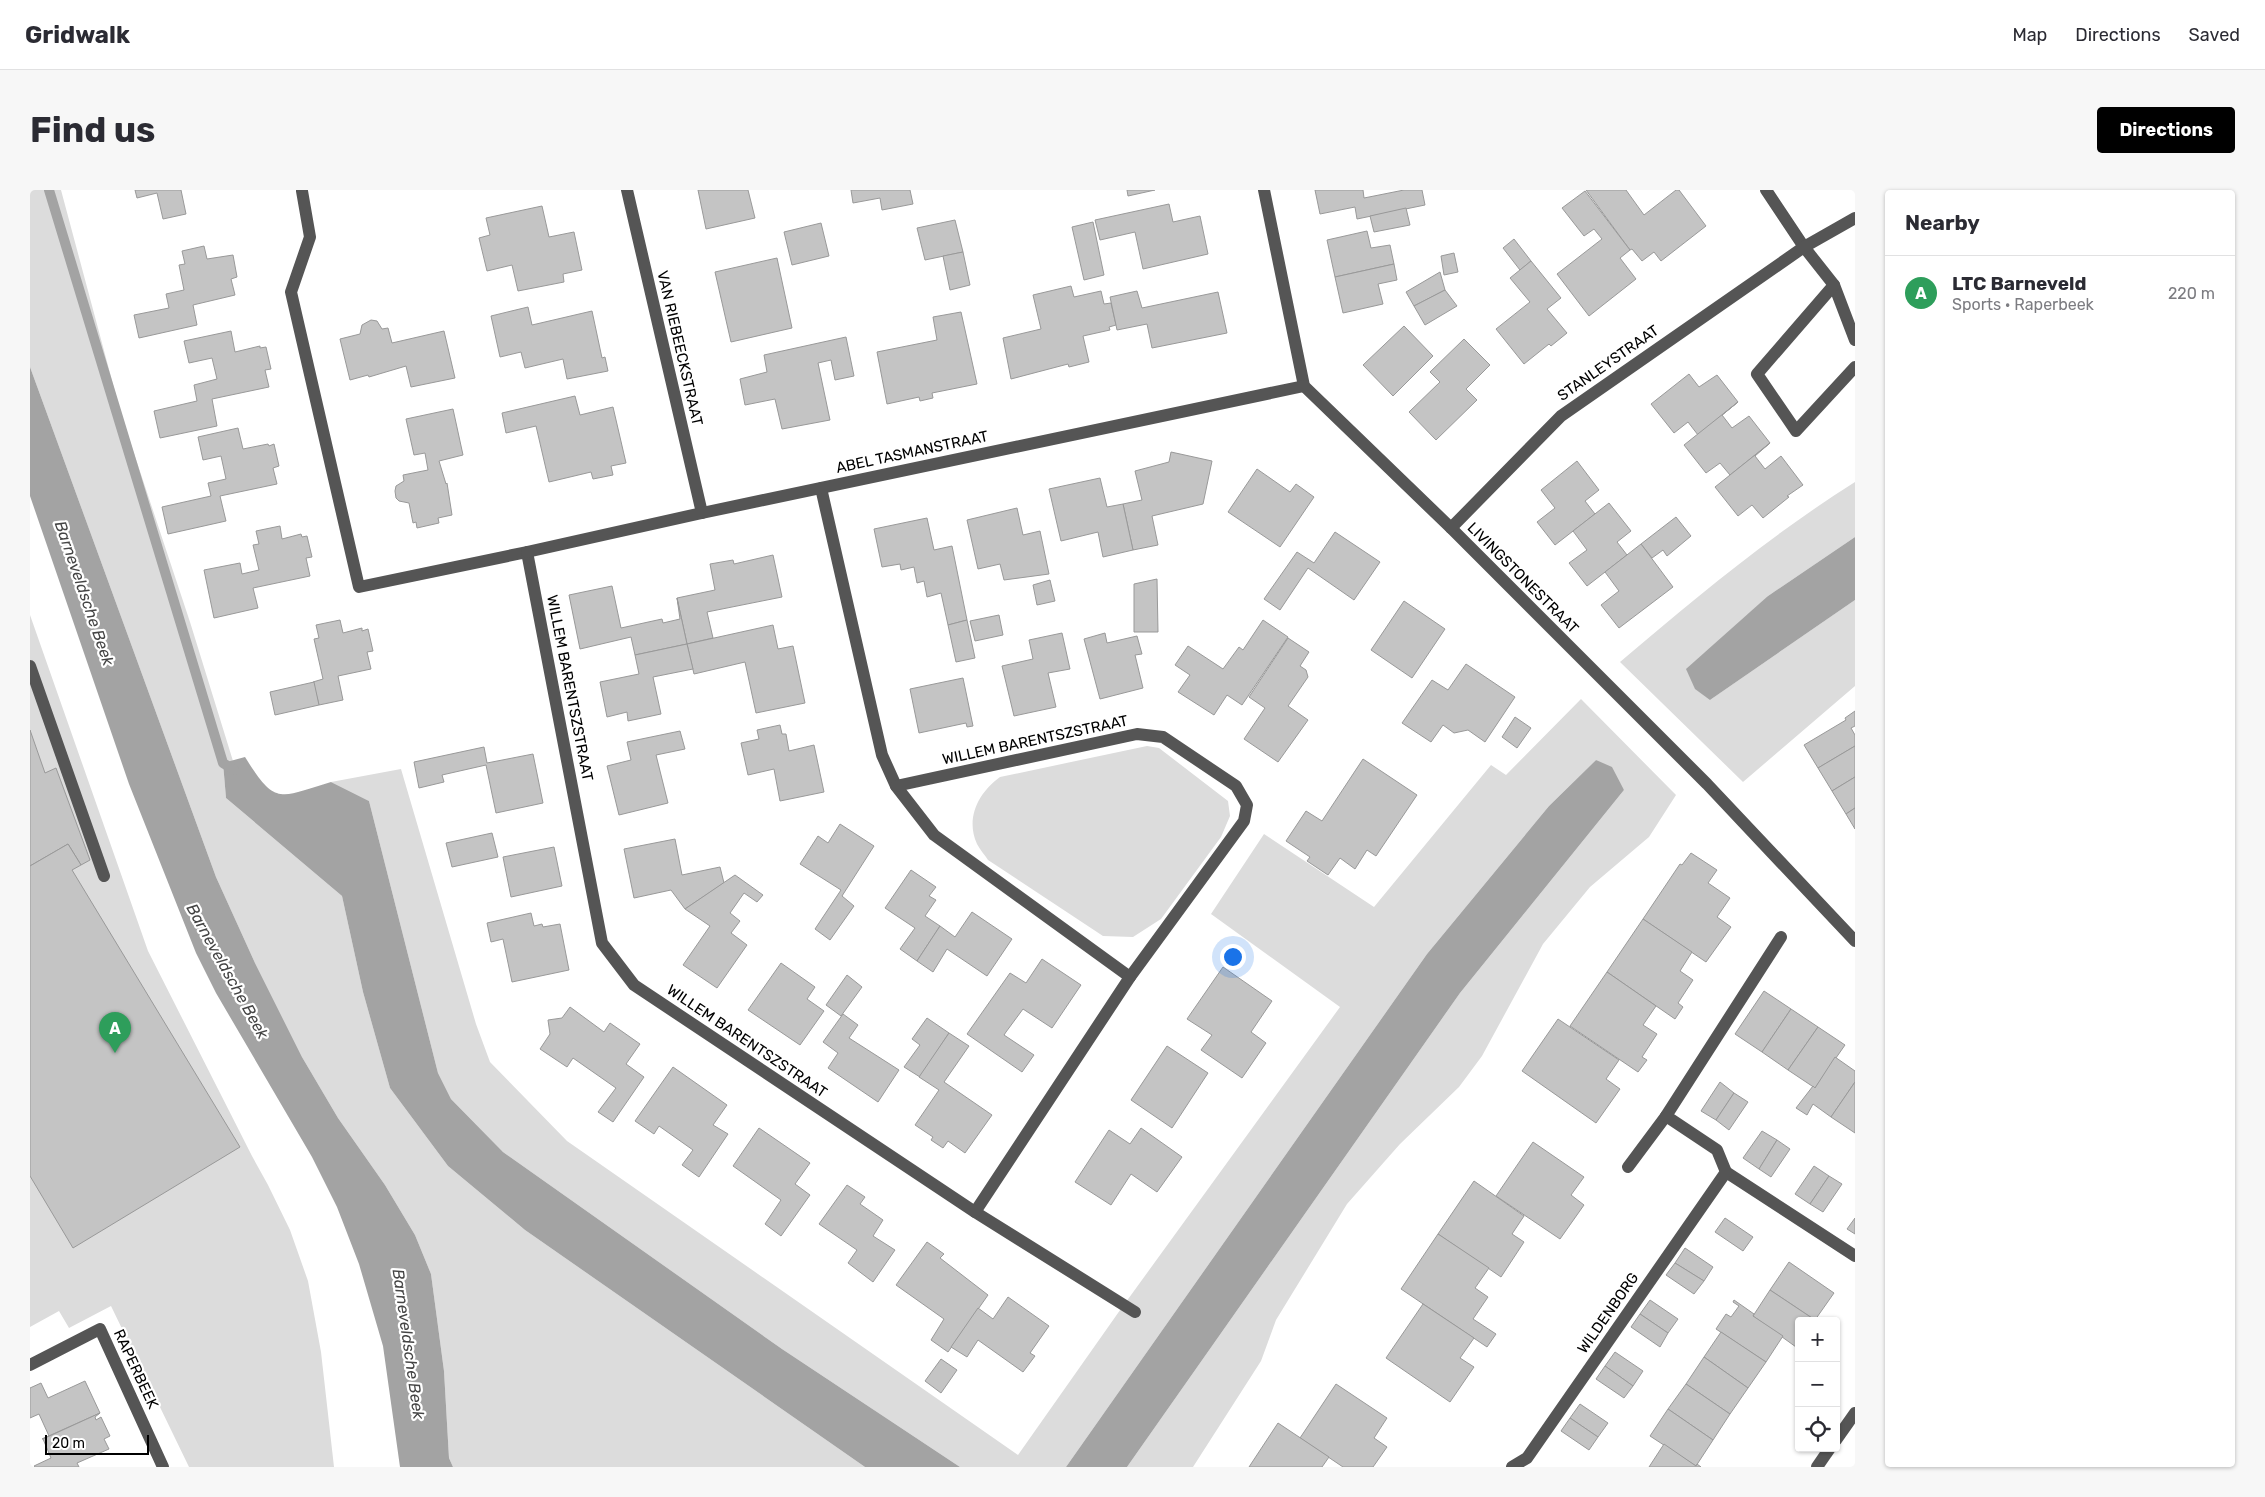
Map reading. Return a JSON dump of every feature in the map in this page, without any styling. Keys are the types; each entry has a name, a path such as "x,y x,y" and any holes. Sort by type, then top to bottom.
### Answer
{"street":[{"name":"VAN RIEBEECKSTRAAT","path":"627,190 702,513"},
{"path":"1264,190 1304,386"},
{"path":"1766,190 1804,248 1834,285 1855,340"},
{"path":"302,191 310,237 291,292 359,587 527,552"},
{"name":"STANLEYSTRAAT","path":"1451,528 1561,416 1804,248 1855,218"},
{"path":"1834,285 1757,374 1796,431 1855,367"},
{"name":"ABEL TASMANSTRAAT","path":"527,552 702,513 1304,386"},
{"name":"LIVINGSTONESTRAAT","path":"1304,386 1451,528 1707,784 1855,941"},
{"path":"821,488 882,755 896,786 934,835 1130,977"},
{"name":"WILLEM BARENTSZSTRAAT","path":"527,552 602,943 634,985 975,1212 1134,1312"},
{"path":"30,666 104,876"},
{"name":"WILLEM BARENTSZSTRAAT","path":"896,786 1137,734 1163,737 1236,786 1247,805 1244,821 1130,977 975,1212"},
{"path":"1628,1167 1666,1116 1781,937"},
{"path":"1666,1116 1717,1150 1726,1172 1855,1256"},
{"name":"WILDENBORG","path":"1512,1467 1526,1458 1726,1172"},
{"name":"RAPERBEEK","path":"30,1365 100,1329 163,1467"},
{"path":"1840,1434 1855,1413"},
{"path":"1817,1467 1827,1452"}],"shaded area":[{"path":"30,190 61,190 121,414 190,622 233,761 223,763 226,798 342,896 363,992 390,1088 448,1166 525,1230 865,1467 453,1467 449,1458 444,1371 431,1274 415,1235 385,1185 338,1118 302,1057 255,963 216,877 30,367"},
{"path":"1855,482 1855,537 1768,596 1710,700 1855,600 1855,686 1743,782 1620,662 1705,591 1764,545 1793,523"},
{"path":"30,615 148,951 290,1230 308,1281 321,1352 334,1467 189,1467 111,1306 69,1328 59,1311 30,1327"},
{"path":"1581,699 1676,795 1649,837 1590,887 1543,944 1482,1056 1459,1087 1400,1144 1347,1204 1276,1320 1261,1361 1193,1467 1127,1467 1460,993 1624,790 1596,760 1549,806 1427,954 1066,1467 960,1467 782,1349 503,1152 451,1099 438,1073 369,801 331,782 401,769 476,1024 490,1062 567,1141 1018,1455 1118,1313 1340,1007 1211,914 1264,834 1374,907 1491,765 1506,775"},
{"path":"1147,746 1159,748 1228,801 1230,816 1221,837 1161,919 1133,937 1103,936 988,860 978,846 974,834 973,815 980,798 992,783 1000,777"}],"water":[{"name":"Barneveldsche Beek","path":"30,367 216,877 255,963 302,1057 338,1118 385,1185 415,1235 431,1274 444,1371 449,1458 453,1467 400,1467 383,1346 359,1264 337,1207 312,1157 216,993 196,953 129,784 30,496"},
{"path":"1855,537 1855,600 1710,700 1695,689 1686,669 1768,596"},
{"path":"245,757 264,784 272,791 280,794 290,794 331,782 369,801 438,1073 451,1099 503,1152 782,1349 960,1467 865,1467 525,1230 448,1166 390,1088 363,992 342,896 226,798 223,763"},
{"path":"1596,760 1612,767 1624,790 1460,993 1127,1467 1066,1467 1427,954 1549,806"}],"building":[{"path":"135,190 181,190 186,214 163,219 157,193 137,198"},
{"path":"698,190 748,190 755,218 706,229"},
{"path":"851,190 910,190 913,204 882,210 880,198 853,203"},
{"path":"1127,190 1155,190 1128,196"},
{"path":"1315,190 1363,190 1364,198 1404,190 1422,190 1425,205 1357,219 1355,207 1320,214"},
{"path":"1586,190 1626,190 1644,215 1676,190 1679,190 1706,226 1661,261 1654,252 1642,261 1632,249 1630,250"},
{"path":"1585,191 1630,250 1620,258 1636,279 1589,316 1557,274 1602,239 1594,229 1584,236 1562,208"},
{"path":"1169,204 1173,222 1200,216 1208,254 1143,269 1135,232 1100,240 1095,220"},
{"path":"542,206 549,237 574,232 582,270 563,274 564,282 518,291 512,265 487,271 479,238 490,235 486,218"},
{"path":"1406,208 1410,225 1374,232 1370,216"},
{"path":"955,220 963,252 925,260 917,228"},
{"path":"1093,222 1104,275 1084,280 1072,227"},
{"path":"821,223 829,256 792,265 784,232"},
{"path":"1367,231 1371,248 1390,245 1394,264 1335,277 1327,240"},
{"path":"1514,239 1531,261 1520,270 1503,248"},
{"path":"204,246 207,259 233,255 237,277 231,279 235,295 193,305 197,325 139,338 134,315 169,308 166,294 184,290 179,265 185,264 182,251"},
{"path":"963,252 970,285 950,290 943,256"},
{"path":"1454,253 1458,272 1444,275 1441,256"},
{"path":"777,258 792,328 731,342 715,272"},
{"path":"1531,261 1561,298 1547,309 1567,333 1551,346 1549,344 1524,364 1496,329 1530,302 1510,278"},
{"path":"1394,264 1397,280 1378,284 1383,304 1343,313 1335,277"},
{"path":"1440,272 1445,290 1414,306 1406,292"},
{"path":"1071,286 1074,297 1101,291 1104,304 1111,303 1116,325 1109,327 1110,330 1083,336 1089,362 1069,367 1068,364 1011,379 1003,338 1041,329 1033,295"},
{"path":"1445,290 1457,306 1425,325 1414,306"},
{"path":"1137,291 1142,308 1218,292 1227,333 1152,348 1147,324 1117,330 1110,297"},
{"path":"528,307 532,325 592,311 602,358 605,357 608,371 567,379 563,359 525,368 521,352 500,357 491,316"},
{"path":"961,312 977,384 932,393 933,398 920,401 919,397 887,404 877,352 937,340 933,317"},
{"path":"371,320 377,321 382,329 388,328 392,343 444,331 455,378 411,387 406,366 369,377 368,375 350,380 340,339 360,334 362,325"},
{"path":"1404,326 1433,356 1393,396 1363,365"},
{"path":"231,331 235,352 260,346 260,348 266,347 271,369 265,370 269,387 212,399 217,426 160,438 154,411 197,401 194,385 217,379 212,358 189,363 184,341"},
{"path":"846,337 854,376 835,380 831,360 818,363 830,420 782,429 775,399 745,405 740,379 767,372 764,355"},
{"path":"1464,339 1490,365 1466,389 1477,400 1436,440 1409,412 1440,382 1430,372"},
{"path":"1689,374 1699,387 1717,375 1738,402 1698,435 1688,422 1674,433 1651,404"},
{"path":"575,396 580,415 613,407 626,463 611,466 613,475 593,479 591,472 549,482 536,426 506,433 502,413"},
{"path":"1738,402 1722,415 1732,428 1749,416 1770,443 1730,475 1720,463 1706,473 1684,445"},
{"path":"453,409 463,455 439,461 447,483 452,515 438,518 439,523 417,528 416,522 413,523 409,503 399,501 396,498 395,491 396,486 404,481 403,475 428,470 425,453 414,455 406,419"},
{"path":"238,428 243,449 274,444 279,466 273,468 277,484 220,496 226,521 168,534 162,507 211,496 208,483 226,479 221,456 203,460 198,437"},
{"path":"1770,443 1755,456 1765,469 1781,456 1803,485 1787,496 1789,497 1763,518 1752,505 1738,516 1715,487"},
{"path":"1171,452 1212,461 1203,504 1152,516 1158,545 1133,550 1123,504 1142,500 1135,471 1169,462"},
{"path":"1577,461 1599,490 1585,501 1595,514 1555,545 1537,522 1555,508 1541,490"},
{"path":"1257,469 1290,492 1296,484 1314,497 1280,547 1228,512"},
{"path":"1100,478 1107,507 1123,504 1133,550 1103,557 1098,532 1061,541 1049,489"},
{"path":"1609,503 1631,531 1617,542 1627,555 1587,586 1569,563 1587,550 1573,531"},
{"path":"1017,508 1023,535 1040,531 1049,574 1004,580 1000,564 978,569 967,520"},
{"path":"1676,517 1691,536 1667,556 1663,550 1652,558 1641,544"},
{"path":"927,518 934,550 952,546 967,620 948,625 941,593 927,597 924,581 917,583 914,567 901,570 900,564 882,567 874,529"},
{"path":"280,526 282,539 301,534 302,537 307,536 312,557 306,558 310,576 253,588 258,608 214,618 204,570 240,563 242,574 259,570 253,545 259,544 256,531"},
{"path":"1335,532 1380,562 1354,600 1308,568 1280,610 1264,599 1297,552 1314,563"},
{"path":"1641,544 1673,587 1619,628 1601,605 1619,591 1605,572"},
{"path":"773,555 782,597 707,612 713,638 687,644 677,598 715,590 710,564 733,560 734,564"},
{"path":"1157,579 1158,632 1134,632 1134,584"},
{"path":"1050,580 1055,601 1037,605 1033,585"},
{"path":"612,586 621,628 662,619 663,623 680,619 677,598 687,644 635,655 631,637 580,649 569,595"},
{"path":"1404,601 1445,629 1412,678 1371,650"},
{"path":"999,615 1003,635 975,641 970,621"},
{"path":"340,620 343,633 362,628 362,631 368,629 373,651 367,652 371,669 338,676 343,700 319,705 313,682 323,679 314,639 319,638 316,625"},
{"path":"967,620 975,658 956,662 948,625"},
{"path":"1263,620 1288,637 1242,705 1227,695 1214,715 1178,692 1190,675 1175,665 1188,646 1223,669 1239,647 1243,650"},
{"path":"773,625 778,649 793,646 805,703 756,713 745,662 694,674 687,644"},
{"path":"1062,633 1070,669 1048,673 1056,707 1014,716 1002,666 1033,659 1029,640"},
{"path":"1105,633 1107,643 1137,636 1142,654 1135,655 1143,688 1100,699 1084,639"},
{"path":"1288,638 1309,652 1300,666 1306,670 1308,677 1288,706 1308,720 1278,762 1244,739 1265,708 1249,697"},
{"path":"687,644 693,669 653,677 661,714 628,721 627,712 607,717 600,682 639,674 635,655"},
{"path":"1466,664 1515,697 1485,742 1468,730 1454,733 1443,725 1431,742 1402,723 1432,680 1448,690"},
{"path":"963,678 973,726 967,727 966,723 919,733 910,689"},
{"path":"314,682 319,705 275,715 270,692"},
{"path":"1855,711 1855,726 1851,728 1855,735 1855,746 1818,768 1804,745 1846,720 1845,718"},
{"path":"1515,717 1531,728 1517,748 1502,737"},
{"path":"780,725 782,734 786,734 789,751 814,745 824,792 780,801 774,769 748,775 741,743 759,739 757,730"},
{"path":"30,730 45,773 56,768 90,860 81,865 68,844 30,866"},
{"path":"680,731 685,749 656,755 668,803 619,815 607,766 631,760 627,742"},
{"path":"1855,746 1855,777 1832,791 1818,768"},
{"path":"484,747 487,763 533,754 543,803 496,813 486,765 442,775 444,782 419,788 414,762"},
{"path":"1363,759 1417,795 1376,856 1367,850 1355,869 1340,858 1328,875 1307,861 1310,857 1286,841 1306,811 1322,821"},
{"path":"1855,777 1855,808 1846,814 1832,791"},
{"path":"1855,808 1855,829 1846,814"},
{"path":"840,824 874,846 842,896 854,906 830,940 815,929 841,890 800,864 818,836 828,843"},
{"path":"492,833 498,857 452,867 446,843"},
{"path":"675,839 682,875 720,867 724,883 685,909 671,890 634,898 624,849"},
{"path":"68,844 81,865 72,870 240,1147 73,1248 30,1176 30,866"},
{"path":"554,847 562,886 511,897 503,857"},
{"path":"1691,853 1717,870 1708,883 1730,898 1717,917 1731,927 1706,962 1643,919 1680,864 1682,865"},
{"path":"911,870 936,887 929,896 936,900 925,916 940,926 917,961 900,949 915,928 885,908"},
{"path":"735,875 763,895 757,902 744,893 730,913 740,921 731,933 747,945 717,988 683,965 710,926 685,909"},
{"path":"972,912 1012,939 987,976 947,949 933,972 917,961 940,926 955,937"},
{"path":"531,913 534,926 542,924 543,927 560,924 569,970 512,982 503,939 491,942 487,923"},
{"path":"1643,919 1692,952 1680,971 1693,980 1678,1003 1683,1007 1675,1019 1607,972"},
{"path":"1042,959 1081,985 1052,1028 1023,1009 1006,1032 1004,1035 1034,1055 1022,1072 967,1034 1010,973 1026,983"},
{"path":"781,963 815,987 807,999 824,1011 800,1045 748,1010"},
{"path":"1223,967 1272,1001 1251,1032 1266,1043 1242,1078 1201,1050 1212,1035 1187,1019"},
{"path":"1607,972 1656,1006 1643,1025 1657,1034 1642,1057 1647,1060 1638,1072 1570,1026"},
{"path":"847,975 862,987 841,1016 826,1005"},
{"path":"1764,991 1791,1009 1762,1052 1735,1034"},
{"path":"570,1007 604,1032 610,1023 640,1044 626,1064 644,1077 613,1122 598,1112 616,1088 573,1058 567,1067 540,1049 550,1034 548,1020 562,1018"},
{"path":"1791,1009 1818,1027 1788,1070 1762,1052"},
{"path":"843,1014 858,1025 849,1038 899,1070 878,1102 828,1068 838,1053 823,1042"},
{"path":"927,1018 949,1033 920,1077 904,1067 920,1045 912,1039"},
{"path":"1558,1019 1619,1060 1606,1079 1620,1089 1596,1123 1522,1071"},
{"path":"1818,1027 1845,1045 1815,1088 1788,1070"},
{"path":"949,1033 969,1046 944,1082 992,1115 965,1153 948,1141 943,1148 931,1140 933,1137 915,1125 939,1090 919,1077"},
{"path":"1167,1046 1208,1073 1172,1128 1131,1100"},
{"path":"1835,1057 1855,1071 1855,1082 1831,1117 1813,1104 1807,1115 1796,1108 1813,1086 1815,1088"},
{"path":"673,1067 727,1105 713,1125 728,1134 699,1177 682,1165 693,1150 659,1126 654,1134 635,1121"},
{"path":"1720,1082 1734,1093 1716,1120 1701,1111"},
{"path":"1855,1082 1855,1133 1831,1117"},
{"path":"1734,1093 1748,1102 1729,1130 1716,1120"},
{"path":"759,1128 810,1163 795,1184 810,1195 781,1236 765,1224 781,1200 733,1166"},
{"path":"1141,1128 1182,1157 1157,1192 1131,1174 1111,1205 1075,1182 1109,1130 1130,1144"},
{"path":"1762,1131 1777,1140 1759,1169 1743,1158"},
{"path":"1777,1140 1790,1149 1771,1177 1759,1169"},
{"path":"1533,1142 1584,1177 1571,1195 1584,1205 1560,1239 1496,1196"},
{"path":"1814,1166 1829,1176 1810,1204 1795,1194"},
{"path":"1829,1176 1842,1184 1823,1212 1810,1204"},
{"path":"1474,1181 1524,1216 1512,1234 1524,1242 1501,1277 1438,1234"},
{"path":"847,1185 865,1197 860,1204 883,1220 873,1236 895,1250 873,1282 848,1263 857,1250 819,1224"},
{"path":"1725,1218 1753,1237 1743,1251 1715,1232"},
{"path":"1855,1218 1855,1234 1847,1229"},
{"path":"1438,1234 1489,1268 1475,1288 1488,1297 1473,1319 1496,1334 1487,1347 1401,1289"},
{"path":"927,1242 944,1254 940,1258 988,1295 948,1352 931,1340 944,1319 896,1285"},
{"path":"1685,1248 1713,1267 1704,1281 1675,1263"},
{"path":"1789,1262 1834,1293 1817,1317 1810,1317 1770,1290"},
{"path":"1675,1263 1704,1281 1694,1294 1666,1275"},
{"path":"1770,1290 1810,1317 1795,1317 1795,1346 1753,1316"},
{"path":"1008,1297 1049,1326 1030,1353 1035,1356 1023,1372 978,1340 967,1357 951,1347 978,1308 993,1319"},
{"path":"1650,1300 1678,1319 1668,1333 1640,1314"},
{"path":"1734,1300 1754,1314 1753,1316 1783,1336 1766,1362 1716,1329 1726,1314 1731,1317 1739,1306 1733,1302"},
{"path":"1423,1304 1474,1338 1460,1358 1474,1367 1450,1402 1386,1358"},
{"path":"1640,1314 1668,1333 1660,1347 1631,1327"},
{"path":"1721,1332 1766,1362 1748,1388 1704,1357"},
{"path":"1615,1352 1643,1371 1633,1386 1605,1366"},
{"path":"1704,1357 1748,1388 1730,1414 1686,1384"},
{"path":"941,1359 957,1370 941,1393 925,1381"},
{"path":"1605,1366 1633,1386 1624,1398 1596,1379"},
{"path":"85,1381 100,1413 49,1436 39,1414 30,1418 30,1388 41,1383 48,1398"},
{"path":"1336,1384 1387,1418 1374,1438 1387,1447 1373,1467 1343,1467 1300,1438"},
{"path":"1686,1384 1730,1414 1713,1440 1668,1409"},
{"path":"1580,1404 1608,1423 1598,1437 1570,1418"},
{"path":"1668,1409 1713,1440 1696,1466 1650,1436"},
{"path":"100,1413 95,1417 96,1420 101,1417 110,1436 104,1439 109,1449 77,1463 79,1467 34,1466 51,1458 43,1439"},
{"path":"1570,1418 1598,1437 1589,1450 1561,1431"},
{"path":"1278,1423 1329,1457 1322,1467 1249,1467"},
{"path":"1664,1444 1696,1466 1697,1464 1701,1467 1649,1467"}],"waterway":[{"path":"49,190 223,763 234,770"}],"place":[{"name":"LTC Barneveld","path":"115,1053"}]}
